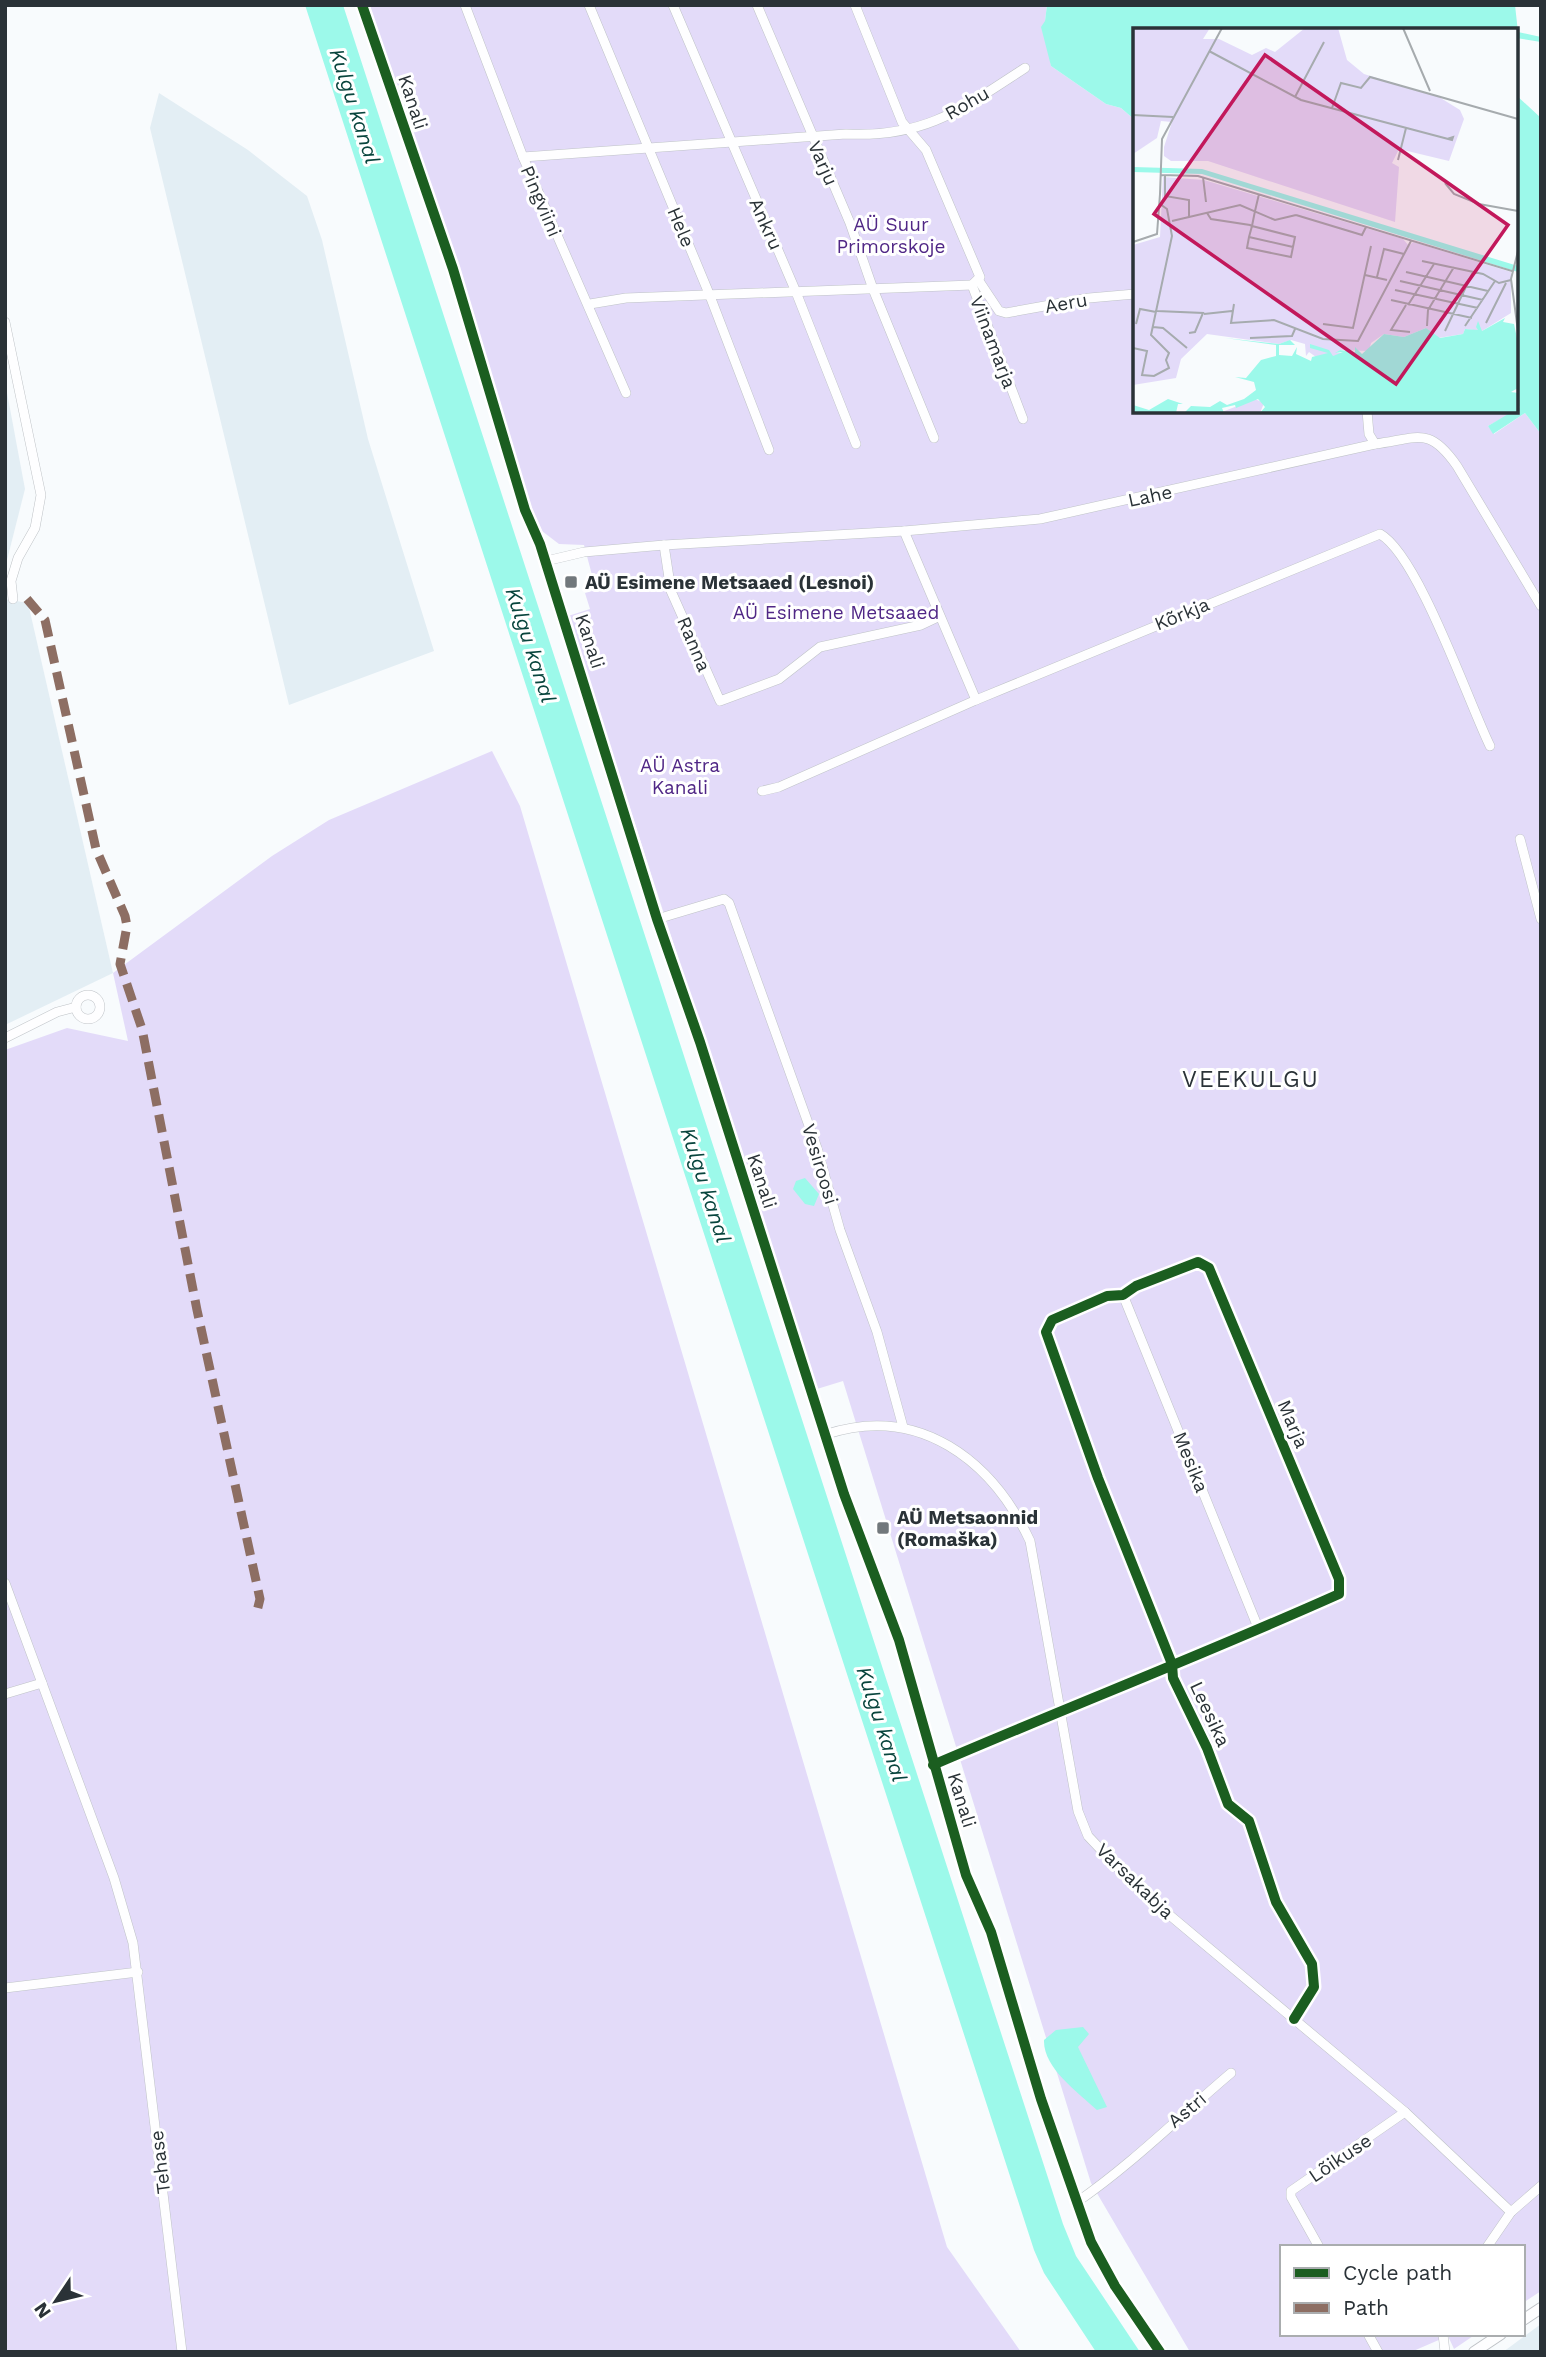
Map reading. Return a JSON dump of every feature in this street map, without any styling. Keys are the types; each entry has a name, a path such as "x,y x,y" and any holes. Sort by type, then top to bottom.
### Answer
{"street":[{"name":"Kanali","path":"362,5 453,269 525,510 546,561 657,919 827,1434 844,1494 899,1640 966,1875 991,1932 1037,2087 1091,2242 1115,2286 1160,2352"},
{"path":"465,6 475,5"},
{"name":"Hele","path":"589,5 710,296 769,450"},
{"name":"Ankru","path":"673,5 796,292 856,443"},
{"name":"Varju","path":"757,5 850,223 873,289 934,438"},
{"name":"Viinamarja","path":"855,5 905,129 915,134 926,150 980,276 976,283 1023,419"},
{"name":"Pingviini","path":"465,6 523,157 590,304 626,393"},
{"name":"Rohu","path":"523,157 873,135 917,129 958,111 1025,68"},
{"path":"590,304 626,298 976,283"},
{"name":"Aeru","path":"976,283 999,312 1133,294"},
{"path":"5,323 41,495 35,528 18,558 12,581 13,599"},
{"path":"1367,413 1369,434 1375,444"},
{"name":"Lahe","path":"546,561 584,552 664,545 904,531 1040,519 1375,444 1427,437 1442,444 1494,525 1541,606"},
{"path":"904,531 938,617 976,700"},
{"name":"Kõrkja","path":"762,791 779,788 976,700 1380,534 1402,553 1417,579 1490,747"},
{"name":"Ranna","path":"664,545 671,591 720,701 779,679 820,647 921,625 938,617"},
{"path":"1520,839 1537,888 1541,919"},
{"name":"Vesiroosi","path":"657,919 711,901 724,899 729,903 817,1148 840,1230 877,1332 903,1427"},
{"path":"5,1038 57,1012 76,1007"},
{"name":"Marja","path":"1123,1294 1136,1286 1198,1262 1209,1268 1339,1579 1339,1594 1259,1630"},
{"name":"Leesika","path":"1123,1294 1107,1296 1052,1320 1046,1332 1098,1478 1172,1664 1173,1678 1207,1748 1227,1804 1249,1821 1276,1902 1312,1964 1314,1987 1294,2019"},
{"name":"Mesika","path":"1123,1294 1259,1630"},
{"path":"827,1434 866,1426 903,1427"},
{"name":"Varsakabja","path":"903,1427 960,1450 986,1473 1015,1510 1030,1542 1078,1811 1088,1836 1136,1887 1405,2112 1511,2212"},
{"name":"Tehase","path":"5,1583 120,1897 138,1972 182,2352"},
{"path":"933,1765 1060,1710 1259,1630"},
{"path":"5,1694 42,1683"},
{"path":"5,1988 138,1972"},
{"name":"Astri","path":"1077,2202 1119,2173 1143,2147 1231,2073"},
{"name":"Lõikuse","path":"1318,2245 1291,2197 1291,2191 1405,2112"},
{"path":"1488,2245 1511,2212 1541,2186"},
{"path":"1525,2319 1541,2308"},
{"path":"1369,2336 1378,2352"},
{"path":"1474,2352 1498,2336"}],"shaded area":[{"path":"159,93 248,150 307,196 322,240 368,439 434,651 289,705 150,128"},
{"path":"5,382 25,489 5,568"},
{"path":"5,599 28,603 113,973 5,1025"},
{"path":"1541,2324 1541,2352 1503,2352 1525,2336"}],"green space":[{"path":"365,5 1047,5 1045,21 1051,66 1106,104 1121,108 1133,118 1133,413 1511,413 1488,426 1494,434 1525,413 1541,434 1541,2291 1525,2302 1525,2245 1280,2245 1280,2336 1448,2336 1411,2352 1190,2352 1091,2183 843,1381 817,1389 568,616 590,609 585,593 596,590 584,545 559,544 538,528 466,296"},
{"path":"492,751 520,806 947,2247 1021,2352 5,2352 5,1050 67,1028 128,1041 113,973 272,856 329,820"},
{"path":"1448,2336 1473,2336 1454,2349"}],"water":[{"name":"Kulgu kanal","path":"305,5 343,5 1063,2224 1076,2256 1140,2352 1096,2352 1044,2273 1034,2250"},
{"path":"1047,5 1515,5 1518,28 1133,28 1133,118 1121,108 1106,104 1051,66 1041,27 1045,21"},
{"path":"1518,32 1541,37 1541,42 1518,38"},
{"path":"1518,97 1541,118 1541,434 1525,413 1493,434 1488,426 1510,413 1518,413"},
{"path":"805,1178 819,1194 814,1206 805,1204 793,1189 796,1181"},
{"path":"1083,2027 1089,2034 1078,2047 1107,2107 1097,2110 1055,2070 1045,2050 1044,2040 1056,2030"}],"marked path":[{"path":"27,599 45,620 96,849 125,916 127,926 120,964 142,1029 197,1310 260,1599 257,1611"}],"cycle path":[{"path":"362,5 453,269 525,510 540,544 657,919 700,1042 844,1494 899,1640 966,1875 991,1932 1041,2099 1091,2242 1115,2286 1160,2352"},
{"path":"933,1765 1035,1722 1136,1680 1187,1659 1238,1638 1339,1594 1339,1579 1209,1268 1198,1262 1136,1286 1123,1295 1107,1296 1052,1320 1046,1332 1098,1478 1172,1664 1173,1678 1207,1748 1228,1804 1249,1821 1276,1902 1312,1964 1314,1987 1294,2019"}],"place":[{"name":"AÜ Esimene Metsaaed (Lesnoi)","path":"571,582"},
{"name":"AÜ Metsaonnid (Romaška)","path":"883,1528"}],"district":[{"name":"VEEKULGU","path":"1251,1079"}],"park label":[{"name":"AÜ Suur Primorskoje","path":"891,235"},
{"name":"AÜ Esimene Metsaaed","path":"836,612"},
{"name":"AÜ Astra Kanali","path":"680,776"}]}
